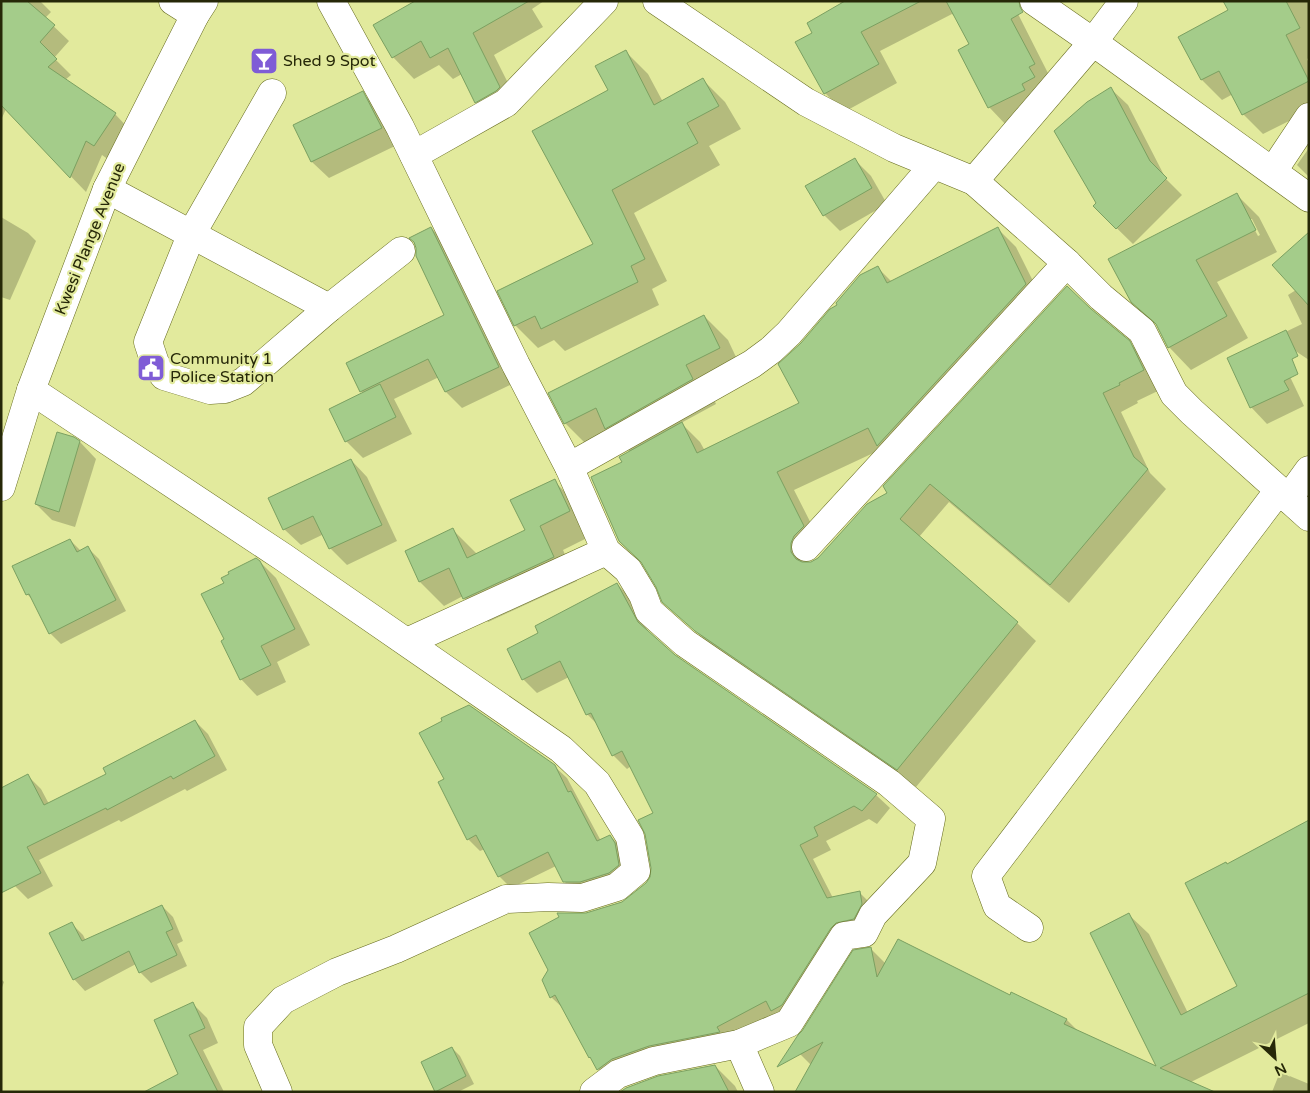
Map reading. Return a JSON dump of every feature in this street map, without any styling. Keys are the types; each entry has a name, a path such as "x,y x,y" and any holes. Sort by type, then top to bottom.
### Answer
{"street":[{"path":"331,1 414,155 516,365 569,467 606,551 628,570 643,595 649,612 685,643 889,783 931,819 922,863 874,916 864,933 844,936 789,1023 739,1044 654,1061 618,1074 594,1092"},
{"path":"414,155 506,103 604,1"},
{"path":"657,1 806,102 894,148 974,182 1066,263 1101,297 1142,331 1174,394 1292,502"},
{"path":"1034,1 1309,198"},
{"path":"974,182 1093,42 1124,1"},
{"name":"Kwesi Plange Avenue","path":"1,488 31,390 107,189 191,6"},
{"path":"272,93 192,233 148,342 155,363 164,376 210,390 226,389 243,382 329,308 401,251"},
{"path":"1273,171 1309,117"},
{"path":"569,467 752,364 771,350 789,332 934,165"},
{"path":"107,189 329,308"},
{"path":"806,546 1066,263"},
{"path":"31,390 283,557 561,749 597,784 630,837 636,871 617,887 582,898 506,899 396,949 337,972 283,1000 258,1027 258,1045 278,1092"},
{"path":"1029,928 997,906 986,876 1292,502 1309,470"},
{"path":"407,642 606,551"},
{"path":"739,1044 760,1092"}],"building":[{"path":"1,1 27,1 55,25 40,42 57,59 48,67 116,113 94,146 86,141 70,178 1,105"},
{"path":"415,1 529,1 473,33 500,87 496,91 475,103 448,48 430,58 421,41 392,58 373,25"},
{"path":"845,1 921,1 861,32 879,64 824,94 795,42 812,33 807,23"},
{"path":"946,1 1019,1 1023,12 1011,19 1035,64 1029,67 1035,77 1022,84 1025,90 988,108 958,50 969,44"},
{"path":"1223,1 1286,1 1300,28 1286,35 1309,81 1242,115 1219,71 1201,80 1178,37 1228,10"},
{"path":"626,50 654,105 703,78 719,106 687,123 698,143 612,190 645,259 631,266 638,282 541,329 535,316 514,326 497,291 593,244 532,131 608,90 595,66"},
{"path":"1111,87 1150,161 1167,178 1116,229 1093,206 1096,203 1054,131 1087,102"},
{"path":"363,91 382,128 311,162 293,125"},
{"path":"855,158 872,188 823,216 805,186"},
{"path":"1237,193 1256,230 1196,260 1227,316 1168,348 1156,324 1131,302 1108,259"},
{"path":"431,227 499,367 445,392 428,359 360,392 346,363 444,315 416,256 414,242 409,238"},
{"path":"998,227 1026,284 877,446 868,428 777,472 804,526 794,536 791,543 791,552 796,559 802,562 811,562 818,558 867,504 887,493 883,486 1067,286 1091,309 1130,341 1144,370 1103,393 1134,457 1148,469 1050,585 930,484 900,519 1018,622 897,770 695,631 662,602 656,587 641,562 619,541 591,477 622,462 619,457 682,422 697,453 799,403 778,364 801,343 830,309 837,305 836,303 860,275 878,266 887,283"},
{"path":"1309,232 1309,306 1272,265"},
{"path":"704,315 720,348 686,365 693,379 605,429 596,408 564,424 548,393"},
{"path":"1286,330 1298,356 1292,359 1298,374 1284,381 1289,390 1250,408 1227,358"},
{"path":"380,384 396,417 345,442 329,409"},
{"path":"57,432 74,437 80,441 59,512 35,504"},
{"path":"351,459 382,525 329,549 313,516 283,530 268,498"},
{"path":"555,479 570,511 540,526 554,557 463,599 449,568 419,582 405,551 453,528 467,558 525,530 510,500"},
{"path":"70,539 77,552 88,546 116,600 49,634 29,594 26,595 12,566"},
{"path":"256,558 260,561 295,629 261,646 271,665 240,680 221,641 224,639 201,594 224,583 221,578 229,574 228,572"},
{"path":"617,583 638,622 675,655 877,794 862,811 854,806 814,827 818,836 800,845 827,898 860,891 862,904 854,919 836,923 831,928 782,1005 771,1011 766,1001 717,1027 720,1032 649,1046 612,1059 597,1070 555,995 550,998 542,980 548,970 529,933 559,917 557,913 586,913 622,902 646,883 650,877 651,868 645,834 638,820 653,813 622,751 612,756 591,713 586,715 560,661 522,680 507,649 538,633 535,626"},
{"path":"469,705 555,765 568,792 571,791 597,841 610,835 615,843 619,865 609,873 580,882 563,882 548,852 498,877 476,835 467,840 438,782 444,779 419,733 442,721 441,718"},
{"path":"195,720 215,756 173,779 171,776 107,810 106,808 27,847 41,873 1,893 1,788 28,774 44,805 106,774 103,768"},
{"path":"1309,820 1309,993 1160,1068 1215,1092 795,1092 823,1042 777,1067 853,950 871,947 877,977 898,939 1010,995 1011,992 1067,1019 1064,1024 1156,1066 1090,933 1129,913 1181,1015 1237,986 1185,883 1226,862 1227,864"},
{"path":"162,905 173,929 166,932 177,955 139,973 129,951 73,980 49,933 72,922 82,941"},
{"path":"193,1002 205,1028 189,1035 218,1092 144,1092 178,1074 154,1020"},
{"path":"452,1047 466,1076 435,1092 421,1062"},
{"path":"715,1065 729,1092 620,1092 658,1076"}],"place":[{"name":"Shed 9 Spot","path":"264,61"},
{"name":"Community 1 Police Station","path":"151,368"}]}
